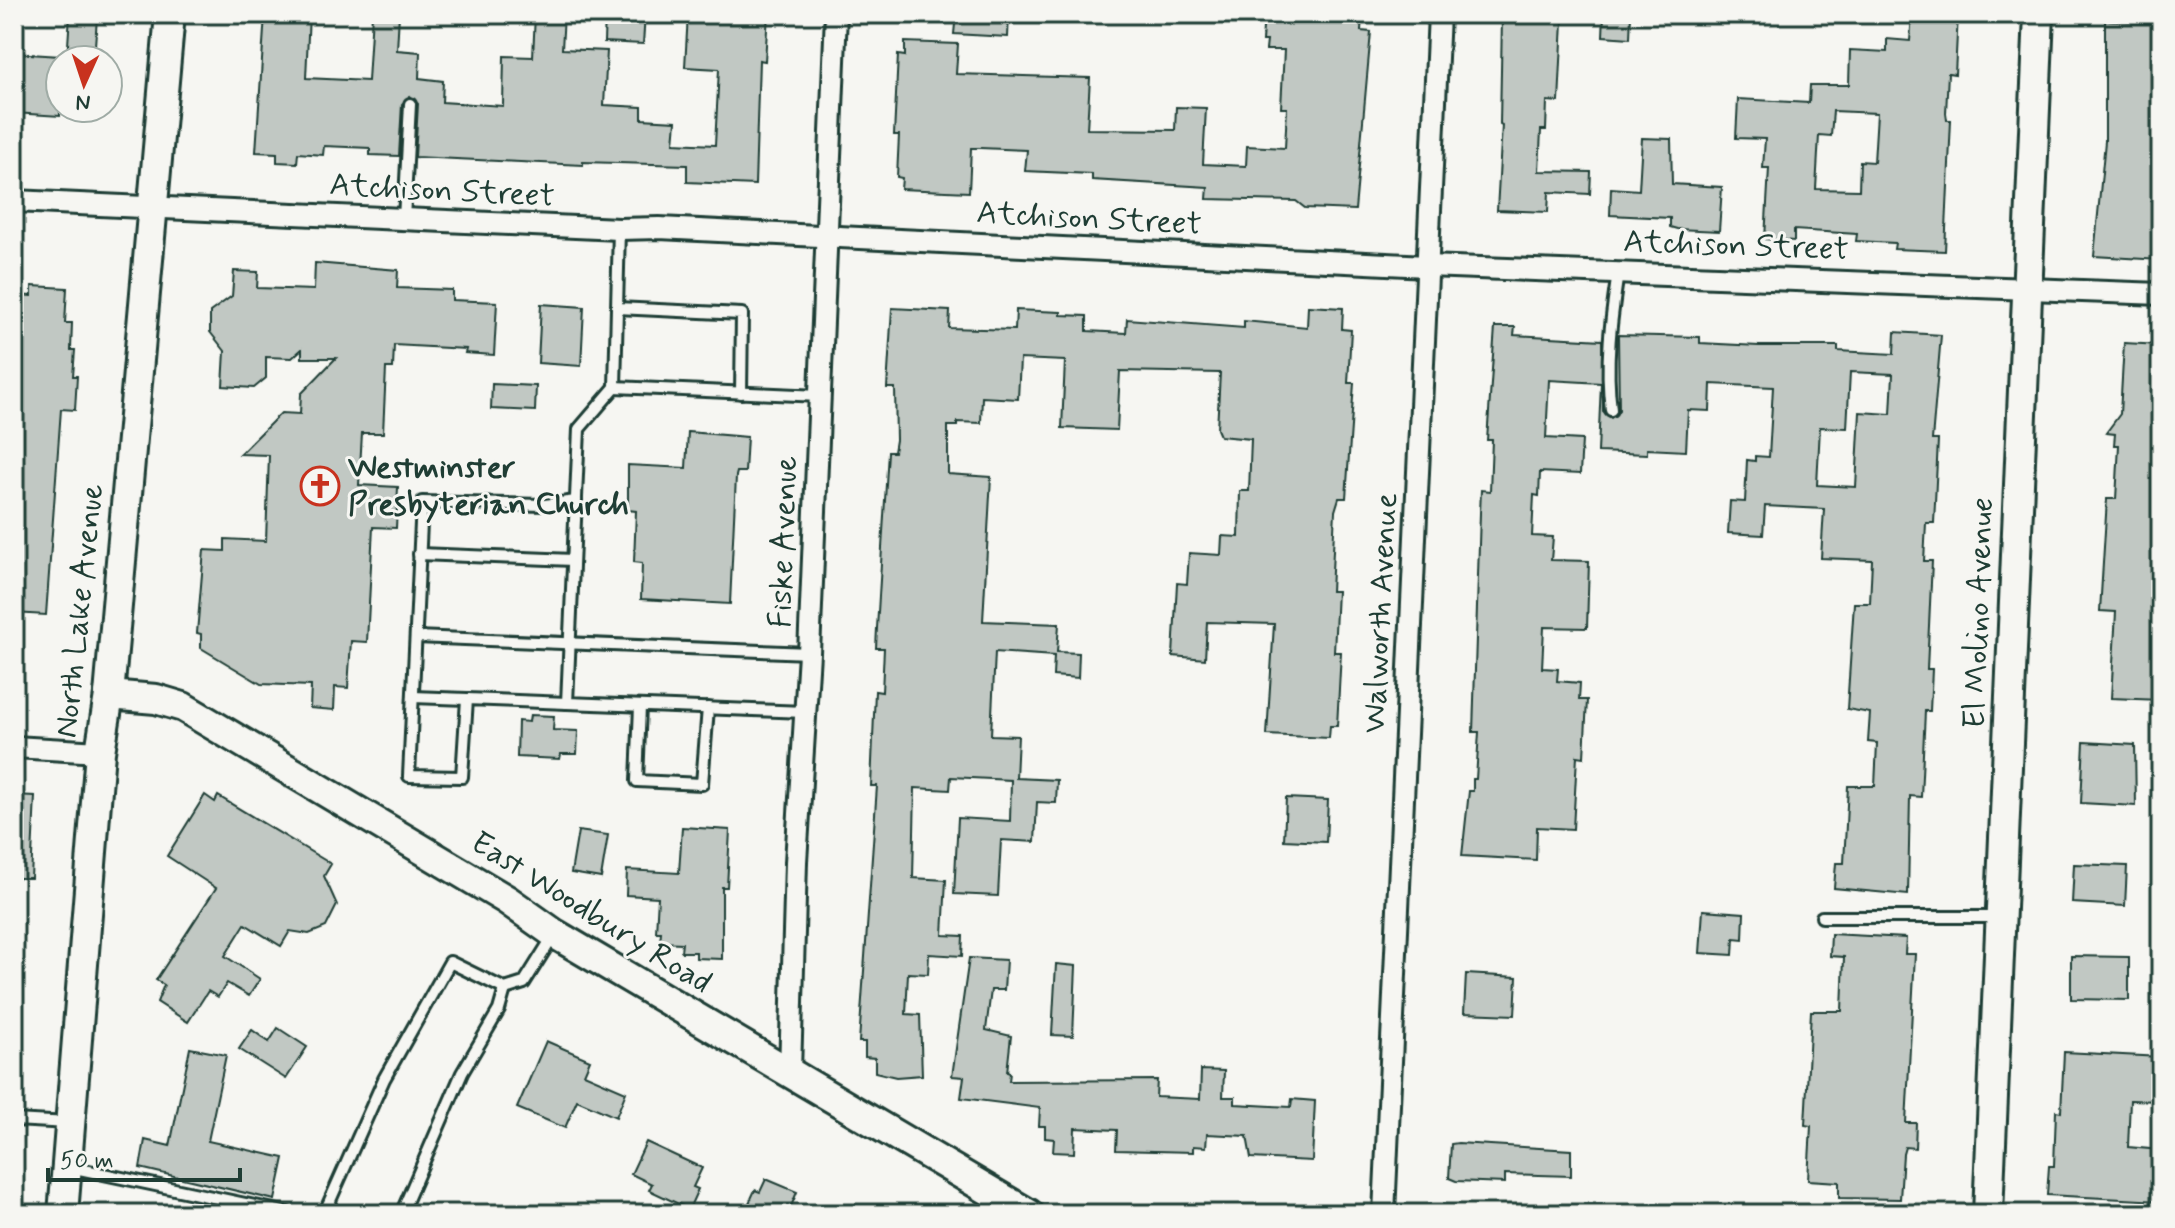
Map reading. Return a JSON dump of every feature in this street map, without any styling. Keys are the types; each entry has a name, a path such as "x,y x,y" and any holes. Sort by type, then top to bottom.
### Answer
{"main road":[{"name":"North Lake Avenue","path":"63,1214 100,752 109,695 170,14"},
{"name":"El Molino Avenue","path":"1988,1214 2039,14"},
{"name":"East Woodbury Road","path":"109,695 156,699 183,707 507,900 555,934 1029,1214"}],"street":[{"name":"Fiske Avenue","path":"790,1072 796,862 809,653 836,14"},
{"name":"Walworth Avenue","path":"1384,1214 1439,14"},
{"name":"Atchison Street","path":"14,201 619,229 659,228 1427,266 2161,294"},
{"path":"14,747 100,752"}],"lane":[{"path":"404,219 410,104"},
{"path":"567,703 579,429 615,387 619,229"},
{"path":"1611,410 1609,343 1618,272"},
{"path":"617,308 742,314 741,393"},
{"path":"615,387 820,396"},
{"path":"467,699 462,777 409,776 422,502 545,505 576,501"},
{"path":"419,554 573,560"},
{"path":"416,637 809,653"},
{"path":"413,697 805,712"},
{"path":"640,706 637,781 702,784 708,708"},
{"path":"1822,917 2000,917"},
{"path":"309,1214 323,1214 384,1079 450,962 505,989 524,983 555,934"},
{"path":"401,1214 462,1073 499,1010 505,989"},
{"path":"14,1120 71,1123"},
{"path":"68,1167 293,1214"}],"building":[{"path":"265,14 309,14 306,78 368,81 372,14 399,14 397,50 420,52 419,78 443,81 442,102 503,106 504,56 533,57 535,14 564,14 562,49 607,51 604,105 642,107 642,119 676,121 674,143 715,145 719,69 685,67 688,14 768,14 765,61 759,60 755,185 687,182 687,165 583,162 583,165 415,157 418,104 410,96 402,104 399,156 370,155 370,148 324,146 323,155 298,153 297,163 277,162 277,153 256,152"},
{"path":"605,14 645,14 643,44 604,42"},
{"path":"956,14 1009,14 1008,37 954,34"},
{"path":"1264,14 1362,14 1361,31 1371,32 1355,210 1305,208 1296,201 1207,199 1208,187 1092,180 1092,174 1025,171 1027,150 971,148 969,192 901,189 902,178 897,177 899,135 894,135 898,55 905,56 905,42 958,44 956,74 1090,78 1087,129 1175,130 1176,107 1206,108 1203,164 1246,166 1247,146 1285,148 1287,108 1281,108 1284,50 1266,50 1267,41 1262,41"},
{"path":"1604,14 1631,14 1630,38 1603,36"},
{"path":"1912,14 1958,14 1955,74 1948,73 1946,113 1947,120 1951,120 1945,251 1894,249 1895,243 1856,241 1857,234 1794,230 1794,241 1765,239 1769,168 1763,168 1765,139 1736,138 1738,99 1809,103 1810,85 1849,85 1850,50 1887,52 1887,39 1910,41","holes":["1833,111 1877,113 1874,162 1860,161 1859,190 1816,189 1819,135 1831,136"]},
{"path":"70,15 97,17 95,44 68,44"},
{"path":"1502,18 1563,21 1559,102 1547,101 1546,130 1541,130 1539,171 1591,172 1590,194 1549,192 1548,212 1497,210 1502,125"},
{"path":"2105,20 2161,23 2156,125 2161,125 2161,260 2094,256 2105,141"},
{"path":"14,53 44,55 44,115 14,113"},
{"path":"1642,138 1671,139 1672,184 1722,187 1719,231 1677,229 1670,227 1670,218 1610,215 1611,188 1639,190"},
{"name":"Westminster Presbyterian Church","path":"315,263 398,270 397,288 452,290 452,300 497,302 494,355 465,353 466,349 394,345 393,368 386,368 383,433 362,433 359,485 398,487 396,528 373,527 367,642 351,641 348,688 335,687 334,710 310,708 311,686 261,684 201,648 201,634 197,633 204,550 225,551 225,539 266,541 269,455 240,454 281,413 300,414 301,394 336,358 302,358 302,349 292,358 266,357 266,378 254,388 223,386 225,351 210,332 210,312 232,296 234,271 258,272 257,288 314,290"},
{"path":"32,286 67,288 65,323 72,323 71,350 75,350 73,376 77,376 75,410 61,409 46,615 14,613 14,295 32,296"},
{"path":"541,304 584,307 581,366 538,363"},
{"path":"1308,306 1343,308 1342,329 1351,330 1348,383 1354,383 1346,498 1339,498 1335,511 1331,591 1337,591 1334,652 1341,652 1337,726 1330,726 1329,738 1267,735 1274,624 1207,622 1205,659 1173,656 1177,583 1187,584 1189,553 1221,555 1222,536 1239,537 1240,491 1249,491 1251,439 1220,436 1217,429 1220,373 1120,371 1117,430 1062,428 1065,361 1020,359 1018,399 982,397 981,423 957,422 957,426 948,426 948,474 991,477 983,621 1059,624 1057,652 1079,653 1078,678 1053,676 1054,656 995,652 991,735 1018,736 1016,778 1057,780 1056,803 1037,802 1035,842 1001,840 998,896 954,894 958,818 1010,821 1011,780 951,777 950,790 915,788 913,878 946,880 943,935 963,936 962,956 929,954 928,974 908,973 906,1014 920,1015 922,1075 896,1077 875,1072 875,1058 865,1057 865,1042 859,1042 877,786 871,786 875,691 882,692 884,648 876,648 877,628 888,452 894,452 896,440 895,388 887,388 892,308 950,311 949,328 1015,330 1016,310 1061,312 1061,315 1087,316 1087,331 1126,333 1127,319 1244,328 1244,321 1307,327"},
{"path":"1495,327 1515,327 1514,335 1602,340 1603,411 1611,418 1619,410 1618,335 1700,337 1700,343 1759,346 1838,346 1838,351 1894,354 1895,332 1941,335 1932,440 1938,440 1934,523 1926,523 1924,561 1932,561 1927,669 1932,669 1930,711 1925,711 1921,797 1910,796 1908,895 1834,888 1836,863 1844,863 1848,786 1875,786 1877,743 1868,742 1870,713 1847,709 1854,603 1870,603 1872,560 1821,558 1824,509 1765,506 1763,535 1728,533 1730,501 1745,502 1747,460 1755,461 1755,456 1769,457 1773,387 1711,384 1710,411 1688,410 1686,451 1647,449 1647,454 1598,452 1601,383 1549,380 1546,438 1582,440 1580,474 1540,472 1539,496 1534,495 1532,536 1553,537 1551,560 1589,561 1587,628 1544,627 1542,668 1558,669 1557,681 1580,683 1579,700 1587,700 1584,757 1577,756 1573,829 1537,827 1536,860 1462,856 1469,791 1473,791 1473,779 1476,779 1479,732 1473,732 1481,490 1490,491 1492,440 1487,440","holes":["1850,372 1893,374 1891,414 1860,412 1856,487 1817,485 1820,427 1847,428"]},
{"path":"2124,343 2161,345 2158,484 2161,484 2161,700 2111,698 2116,612 2100,611 2107,499 2116,499 2119,445 2114,445 2115,434 2106,433 2120,414"},
{"path":"492,384 536,386 535,411 491,409"},
{"path":"688,432 747,437 745,472 737,472 736,476 730,604 641,599 642,563 634,562 636,511 628,510 628,465 686,468"},
{"path":"530,715 554,716 553,730 578,731 577,754 561,754 560,759 517,757 518,721 529,722"},
{"path":"2084,742 2135,745 2136,806 2081,803"},
{"path":"14,795 35,796 31,878 14,878"},
{"path":"205,795 215,802 218,796 331,864 324,876 337,905 326,927 309,934 290,931 281,946 245,924 225,956 260,979 249,996 227,983 218,997 208,991 188,1022 157,1002 164,985 156,980 216,888 167,856"},
{"path":"1286,798 1328,800 1326,842 1284,840"},
{"path":"682,827 730,830 727,887 722,887 722,959 696,958 696,952 681,952 682,943 660,942 661,932 656,932 658,897 626,895 627,870 679,873"},
{"path":"578,831 608,835 601,878 571,873"},
{"path":"2074,864 2127,866 2125,906 2072,903"},
{"path":"1703,910 1744,913 1743,939 1734,938 1733,955 1700,953"},
{"path":"1831,934 1906,938 1905,954 1915,954 1906,1123 1916,1123 1915,1148 1905,1147 1900,1199 1839,1198 1839,1182 1808,1180 1811,1126 1805,1125 1811,1011 1842,1011 1844,957 1830,956"},
{"path":"2071,956 2129,957 2129,1000 2071,999"},
{"path":"969,958 1006,960 1004,990 991,990 986,1030 1011,1036 1009,1081 1157,1080 1156,1097 1200,1099 1201,1070 1224,1071 1223,1097 1235,1097 1235,1104 1291,1107 1292,1099 1315,1101 1312,1161 1251,1158 1247,1136 1207,1134 1206,1147 1193,1146 1193,1152 1116,1150 1117,1130 1075,1128 1074,1153 1053,1152 1054,1139 1045,1138 1045,1126 1039,1126 1040,1108 961,1098 964,1077 952,1076"},
{"path":"1056,964 1076,966 1073,1036 1052,1035"},
{"path":"1466,974 1517,977 1515,1015 1464,1013"},
{"path":"278,1028 307,1047 286,1079 239,1049 252,1030 269,1042"},
{"path":"546,1041 590,1060 584,1074 626,1092 616,1117 577,1100 565,1128 517,1108"},
{"path":"190,1048 226,1055 208,1141 284,1158 275,1200 140,1168 145,1140 170,1146"},
{"path":"2064,1052 2161,1057 2161,1101 2130,1100 2128,1147 2161,1150 2161,1201 2047,1195 2049,1166 2054,1166 2056,1111 2061,1112"},
{"path":"646,1142 702,1168 693,1187 698,1189 689,1209 649,1190 652,1184 631,1174"},
{"path":"1451,1144 1571,1150 1571,1176 1505,1174 1505,1183 1456,1181 1449,1178"},
{"path":"766,1179 797,1192 788,1214 744,1214 755,1190 760,1192"}],"place":[{"name":"Westminster Presbyterian Church","path":"320,486"}]}
